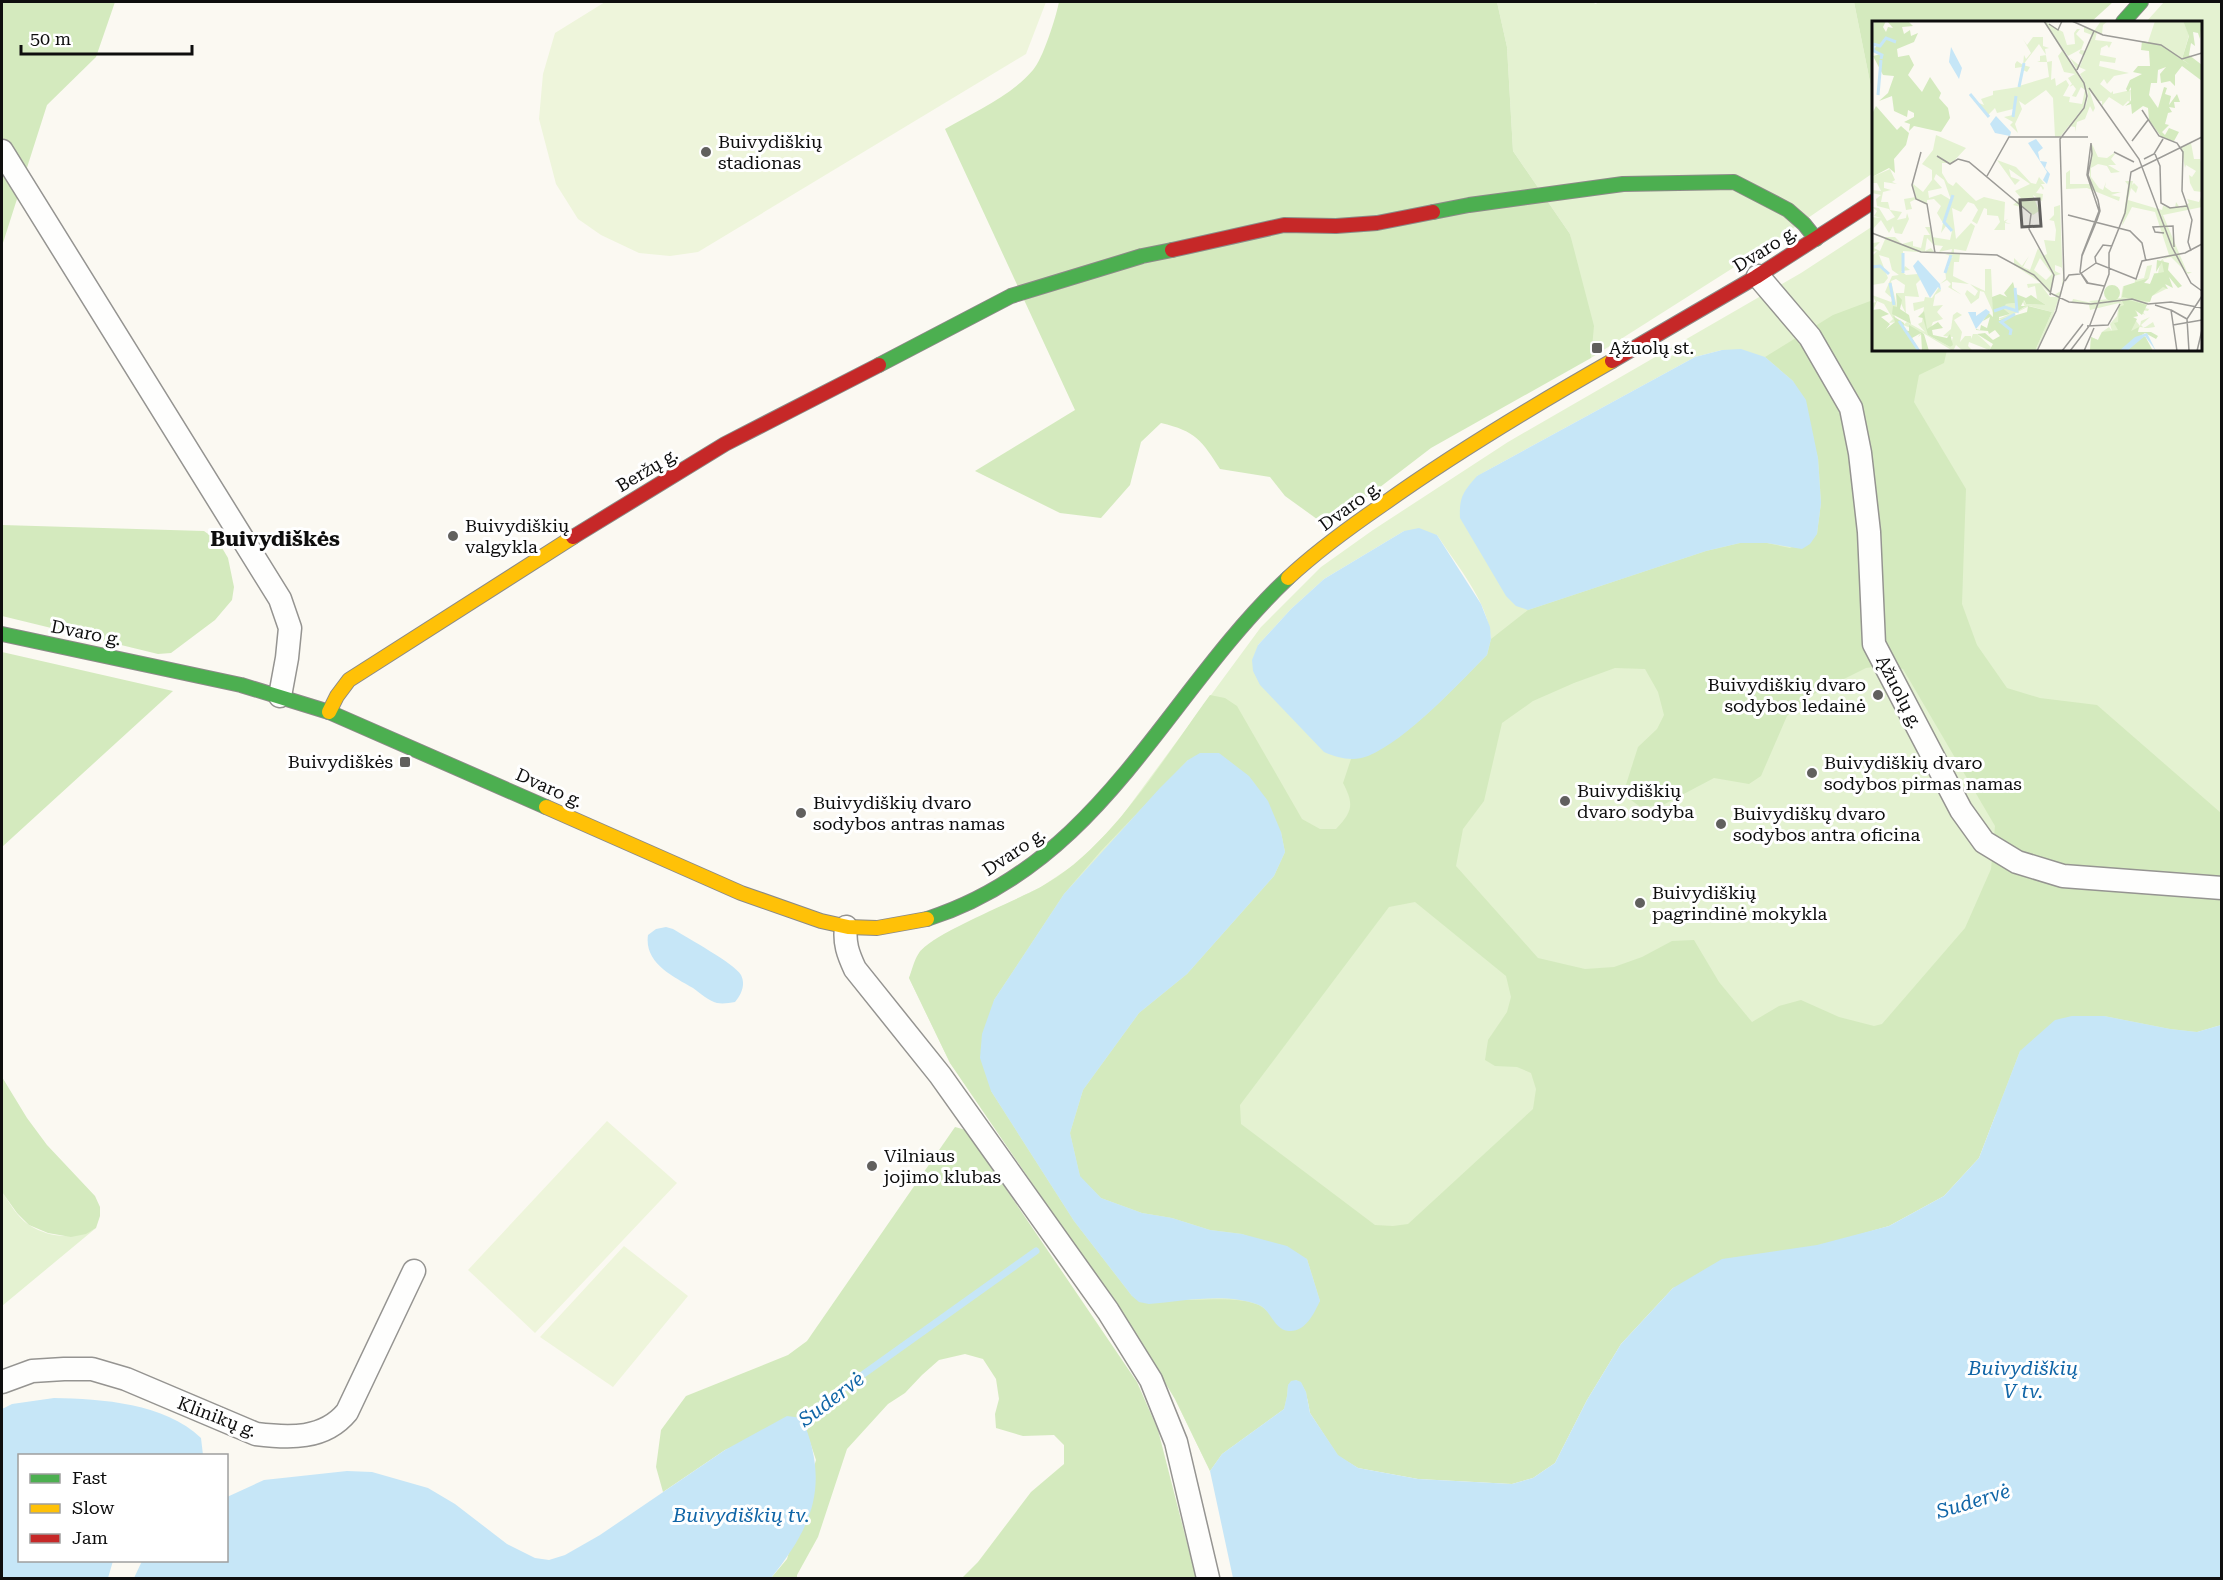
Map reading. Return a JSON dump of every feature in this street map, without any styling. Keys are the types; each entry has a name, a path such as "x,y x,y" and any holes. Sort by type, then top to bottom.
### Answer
{"main road":[{"path":"2125,21 2141,2"},
{"name":"Beržų g.","path":"329,712 349,680 577,534 725,444 1011,296 1143,256 1284,225 1336,226 1377,223 1469,205 1623,184 1734,182 1788,210 1816,239"},
{"name":"Dvaro g.","path":"2,634 105,655 280,696 329,712 741,893 846,927 877,928 924,920 998,887 1067,837 1111,791 1258,610 1297,570 1341,534 1458,453 1539,403 1758,276 1872,202"}],"street":[{"path":"2,151 280,599 290,628 280,696"},
{"name":"Ąžuolų g.","path":"1758,276 1810,337 1851,408 1860,453 1869,532 1874,644 1956,801 1984,842 2017,862 2063,876 2222,888"},
{"path":"846,927 844,939 855,969 940,1075 1108,1311 1151,1380 1176,1442 1208,1578"},
{"name":"Klinikų g.","path":"2,1382 32,1371 64,1368 92,1369 126,1379 256,1434 277,1437 319,1433 331,1428 347,1412 414,1271"}],"green space":[{"path":"2,2 115,2 96,57 47,105 2,246"},
{"name":"Buivydiškių stadionas","path":"605,2 1046,2 1026,54 698,252 670,256 639,253 601,235 578,219 556,184 539,119 543,74 555,33"},
{"path":"1059,2 1497,2 1507,47 1513,151 1570,234 1594,326 1591,358 1431,448 1328,527 1285,496 1270,477 1220,469 1197,439 1173,426 1161,423 1141,442 1130,485 1101,518 1060,513 975,471 1075,410 945,129 1003,96 1033,70 1045,48"},
{"path":"1497,2 1591,2 1596,4 1598,2 1854,2 1872,92 1872,174 1766,247 1591,358 1570,234 1513,151 1507,47"},
{"path":"1854,2 2113,2 2092,21 1872,21 1872,92"},
{"path":"2164,2 2221,2 2221,1025 2197,1032 1284,1409 1222,1454 1210,1471 1175,1399 1142,1344 950,1063 909,978 920,951 944,934 1041,887 1077,863 1116,824 1261,627 1321,567 1373,530 1508,442 1801,273 1872,227 1872,351 2202,351 2202,21 2147,21","holes":["1722,350 1477,476 1695,357","1404,531 1437,535 1478,598 1489,625 1491,639 1258,645 1291,609 1324,579"]},
{"path":"1872,300 1872,351 1947,351 1944,363 1919,375 1914,402 1966,489 1962,604 1977,645 2007,688 2040,698 2097,705 2221,813 2221,1025 2197,1032 2104,1016 2020,1051 1979,1158 1944,1196 1889,1226 1673,1288 1621,1344 1587,1400 1555,1463 1533,1478 1512,1484 1418,1479 1358,1468 1338,1456 1310,1413 1306,1392 1301,1383 1296,1380 1288,1385 1284,1409 1222,1454 1210,1471 1175,1399 1142,1344 950,1063 909,978 914,962 927,945 939,937 1039,888 1065,871 1089,851 1134,801 1210,695 1225,698 1237,706 1302,819 1320,829 1336,829 1349,812 1349,797 1343,783 1351,759 1369,754 1388,744 1424,717 1487,655 1491,639 1528,610 1706,551 1740,543 1767,543 1790,548 1817,534 1821,503 1818,458 1793,381 1765,357 1833,315","holes":["1881,666 1903,669 1995,826 1991,869 1965,928 1882,1024 1874,1026 1839,1017 1801,1000 1779,1006 1752,1022 1719,982 1694,940 1672,941 1642,957 1614,967 1585,969 1538,958 1456,866 1463,829 1484,801 1502,723 1533,701 1615,668 1645,669 1658,692 1664,715 1657,729 1638,747 1623,794 1639,806 1661,806 1714,778 1749,784 1761,776 1787,716 1806,698 1866,668","1188,760 1281,832 1285,852 1274,876 1187,974 1139,1013 1083,1090 1070,1133 1080,1177 1101,1198 1142,1213 1172,1218 1210,1230 1242,1234 1307,1259 1320,1301 1291,1331 1281,1326 1261,1306 1248,1302 1132,1296 1074,1221 991,1091 994,1000 1064,894 1100,852","1415,902 1506,976 1511,997 1507,1012 1488,1040 1485,1060 1495,1066 1517,1067 1531,1073 1536,1089 1533,1109 1408,1224 1375,1225 1241,1124 1240,1105 1389,907"]},
{"path":"2,525 204,531 218,541 228,558 234,587 232,600 215,620 171,653 158,654 2,616"},
{"path":"2,652 173,691 2,847"},
{"path":"2,1077 47,1145 95,1196 100,1207 100,1216 96,1228 86,1234 71,1237 48,1233 29,1225 2,1192"},
{"path":"607,1121 677,1183 535,1333 468,1270"},
{"path":"955,1127 966,1130 1137,1382 1158,1430 1196,1578 962,1578 978,1562 1031,1492 1064,1464 1064,1445 1054,1435 1023,1436 996,1428 995,1414 999,1399 996,1379 983,1359 965,1354 939,1360 905,1393 888,1404 847,1449 818,1537 797,1578 771,1578 787,1559 816,1460 802,1418 725,1450 663,1492 656,1467 661,1430 686,1396 788,1355 807,1341"},
{"path":"2,1192 25,1222 45,1233 71,1236 96,1228 2,1306"},
{"path":"624,1246 688,1296 613,1387 540,1337"}],"water":[{"path":"1741,349 1765,357 1793,381 1806,400 1818,458 1821,503 1817,534 1810,544 1802,549 1767,543 1740,543 1706,551 1528,610 1516,606 1506,596 1460,518 1460,505 1468,486 1477,476 1695,357 1722,350"},
{"path":"1419,528 1437,535 1481,604 1490,627 1491,639 1487,655 1431,711 1383,748 1357,759 1324,752 1260,685 1253,671 1252,660 1258,645 1291,609 1324,579 1404,531"},
{"path":"1200,753 1219,753 1249,776 1268,801 1281,832 1285,852 1274,876 1187,974 1139,1013 1083,1090 1070,1133 1080,1176 1101,1198 1142,1213 1287,1246 1307,1259 1320,1301 1305,1325 1289,1331 1276,1324 1267,1311 1259,1305 1246,1301 1204,1298 1149,1304 1139,1302 1132,1296 1074,1221 991,1091 980,1058 982,1034 994,1000 1064,894 1159,789 1188,760"},
{"path":"666,927 710,951 737,970 741,975 743,986 735,1002 711,1001 655,961 648,945 648,935 656,929"},
{"name":"Buivydiškių V tv.","path":"2072,1016 2104,1016 2197,1032 2221,1025 2221,1578 1233,1578 1210,1471 1222,1454 1284,1409 1288,1385 1291,1381 1301,1382 1306,1392 1310,1413 1338,1455 1358,1468 1418,1479 1512,1484 1533,1478 1555,1463 1587,1400 1621,1344 1673,1288 1722,1259 1817,1245 1889,1226 1944,1196 1979,1158 2020,1051 2055,1020"},
{"path":"54,1398 132,1405 170,1417 201,1438 203,1454 18,1454 18,1562 113,1562 108,1578 2,1578 2,1409 12,1404"},
{"name":"Buivydiškių tv.","path":"787,1416 802,1418 815,1464 816,1484 813,1503 798,1540 771,1578 134,1578 142,1562 228,1562 228,1497 264,1480 347,1471 372,1472 428,1488 455,1504 507,1544 535,1558 549,1560 565,1555 600,1535 725,1450"}],"waterway":[{"name":"Sudervė","path":"796,1425 802,1418 1036,1251"}],"traffic: fast":[{"path":"2124,21 2141,2"},
{"path":"1433,212 1623,184 1734,182 1788,210 1816,239"},
{"path":"879,365 1011,296 1142,256 1172,250"},
{"path":"927,919 988,893 1040,858 1086,817 1127,771 1244,624 1288,578"},
{"path":"2,634 241,685 329,712 546,807"}],"traffic: slow":[{"path":"1288,578 1346,531 1438,466 1524,412 1612,361"},
{"path":"329,712 349,680 573,537"},
{"path":"546,807 741,893 821,921 848,927 877,928 927,919"}],"traffic: jam":[{"path":"1612,361 1756,277 1872,202"},
{"path":"1172,250 1284,225 1336,226 1377,223 1433,212"},
{"path":"573,537 725,444 879,365"}],"place":[{"name":"Buivydiškių stadionas","path":"706,152"},
{"name":"Ąžuolų st.","path":"1597,348"},
{"name":"Buivydiškių valgykla","path":"453,536"},
{"name":"Buivydiškių dvaro sodybos ledainė","path":"1878,695"},
{"name":"Buivydiškės","path":"405,762"},
{"name":"Buivydiškių dvaro sodybos pirmas namas","path":"1812,773"},
{"name":"Buivydiškių dvaro sodyba","path":"1565,801"},
{"name":"Buivydiškių dvaro sodybos antras namas","path":"801,813"},
{"name":"Buivydiškų dvaro sodybos antra oficina","path":"1721,824"},
{"name":"Buivydiškių pagrindinė mokykla","path":"1640,903"},
{"name":"Vilniaus jojimo klubas","path":"872,1166"}],"district":[{"name":"Buivydiškės","path":"275,539"}]}
